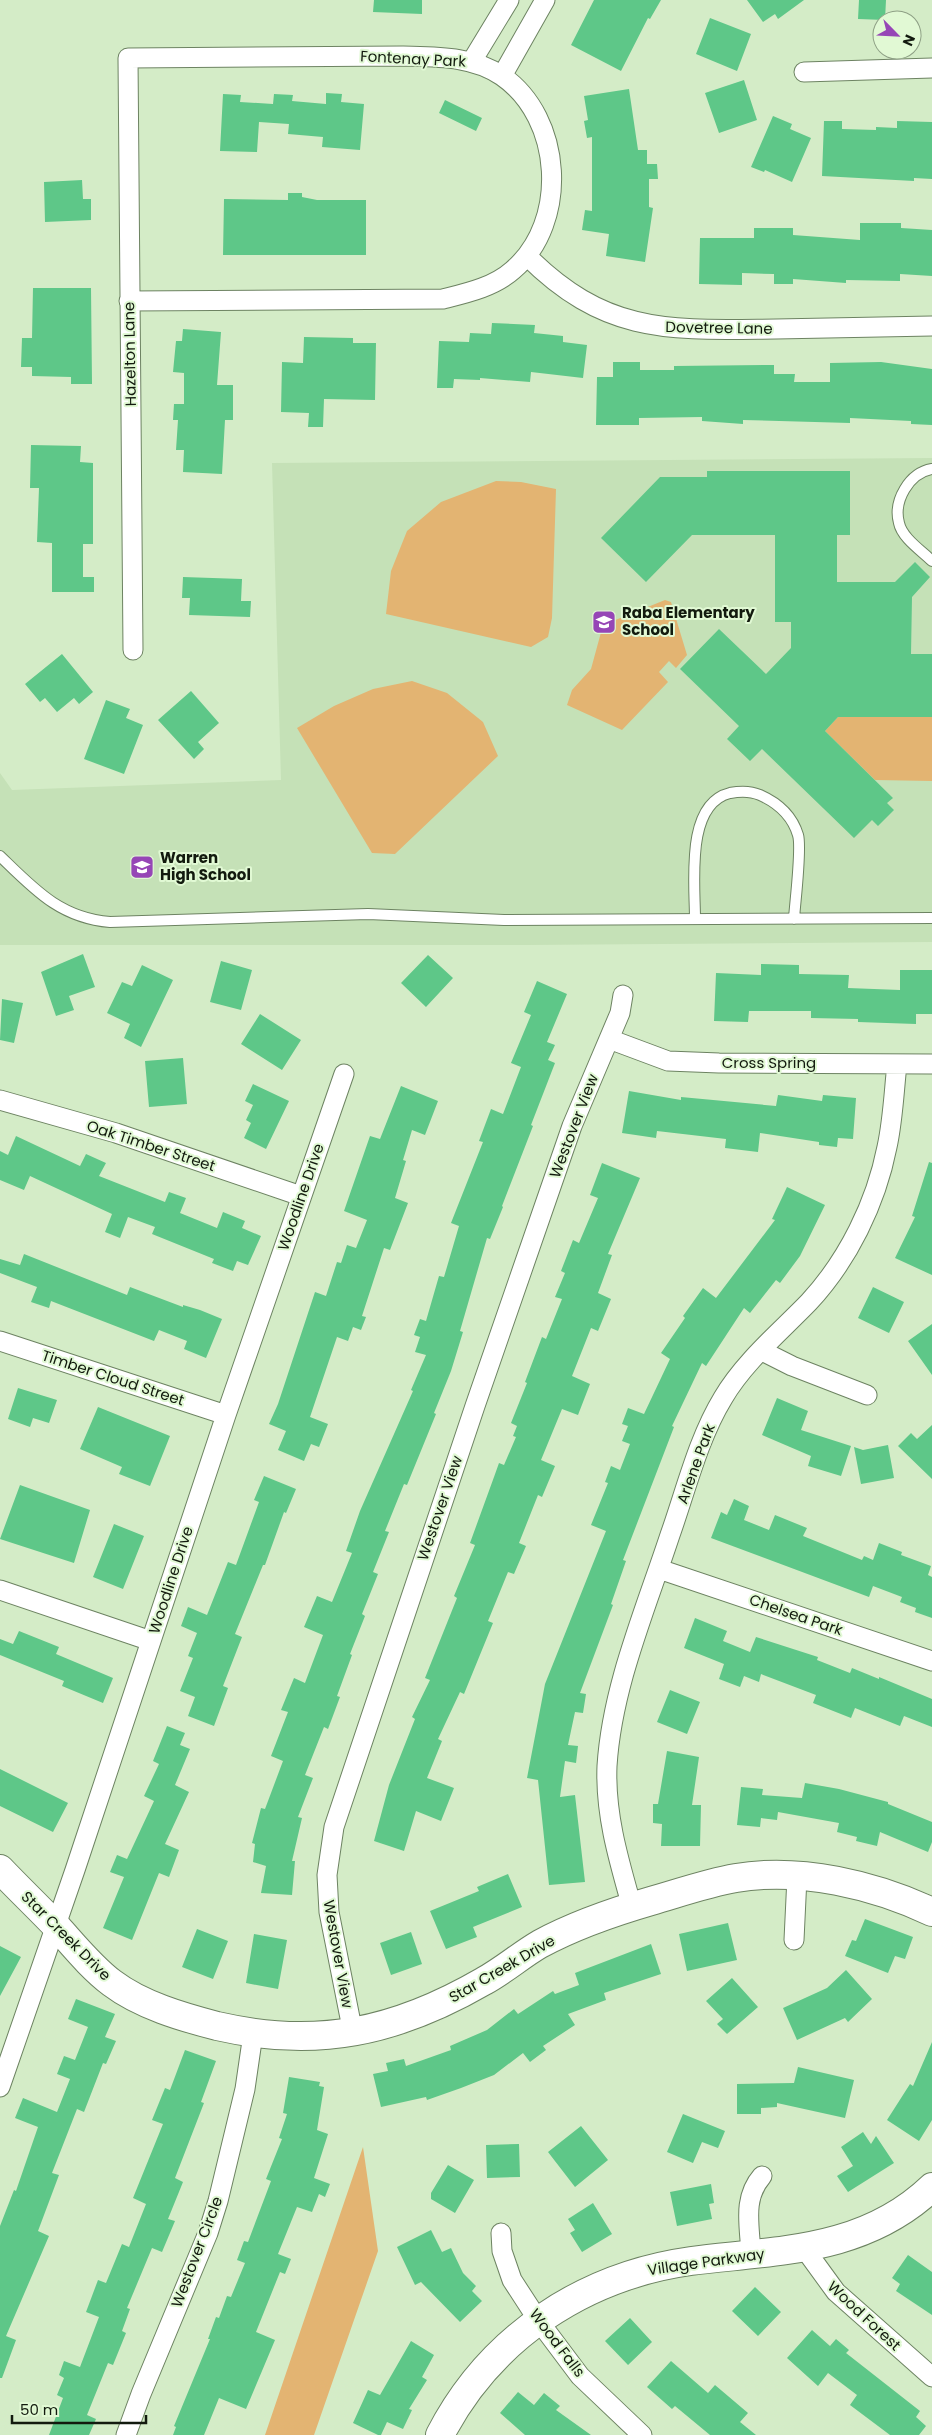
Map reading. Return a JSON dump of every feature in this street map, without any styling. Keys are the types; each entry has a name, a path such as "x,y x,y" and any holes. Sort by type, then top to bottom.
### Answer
{"street":[{"path":"472,61 509,0"},
{"path":"502,76 545,0"},
{"name":"Fontenay Park","path":"128,58 403,56 472,61 502,76 525,96 539,118 546,138 553,178 550,205 527,256 512,271 484,288 443,299 129,301"},
{"name":"Hazelton Lane","path":"128,58 132,650"},
{"path":"804,72 932,68"},
{"name":"Dovetree Lane","path":"527,256 546,275 594,306 630,321 661,328 701,330 932,326"},
{"name":"Westover View","path":"353,2033 329,1912 327,1875 334,1826 572,1126 620,1013 622,995"},
{"name":"Cross Spring","path":"609,1040 668,1060 719,1063 932,1064"},
{"name":"Arlene Park","path":"632,1907 613,1836 607,1768 616,1701 710,1422 728,1390 827,1281 860,1225 879,1178 888,1145 897,1064"},
{"name":"Woodline Drive","path":"0,2087 226,1415 344,1074"},
{"name":"Oak Timber Street","path":"0,1100 116,1133 301,1196"},
{"name":"Timber Cloud Street","path":"0,1341 226,1415"},
{"path":"762,1351 792,1366 866,1394"},
{"name":"Chelsea Park","path":"659,1569 932,1662"},
{"path":"0,1590 151,1641"},
{"name":"Star Creek Drive","path":"0,1869 94,1967 114,1985 188,2019 254,2034 327,2036 353,2033 390,2025 430,2009 488,1979 541,1944 582,1924 701,1886 738,1878 797,1877 839,1882 881,1892 932,1912"},
{"path":"794,1940 797,1877"},
{"name":"Westover Circle","path":"126,2435 213,2217 245,2089 254,2034"},
{"path":"751,2255 748,2202 755,2184 762,2176"},
{"name":"Village Parkway","path":"440,2435 465,2392 510,2341 538,2320 593,2288 624,2276 657,2267 804,2248 840,2240 864,2232 908,2207 932,2187"},
{"name":"Wood Falls","path":"502,2233 502,2251 512,2280 538,2320 580,2376 642,2435"},
{"name":"Wood Forest","path":"804,2248 836,2292 932,2378"}],"lane":[{"path":"932,469 913,479 902,493 898,507 899,524 908,538 932,561"},
{"path":"695,919 696,835 704,812 719,796 739,791 756,794 774,801 789,815 798,836 794,919"},
{"path":"0,856 48,901 70,914 91,921 368,914 504,920 932,918"}],"shaded area":[{"name":"Raba Elementary School","path":"932,458 932,942 526,945 0,945 0,773 12,790 281,780 272,463"},
{"path":"496,481 521,482 556,489 552,618 548,637 531,647 386,614 391,571 407,531 441,502"},
{"path":"665,600 671,602 687,655 676,668 669,661 659,672 668,682 622,730 567,705 572,690 591,669 603,625"},
{"path":"412,681 447,693 483,722 498,756 395,854 372,853 297,728 334,706 373,689"},
{"path":"838,717 932,717 932,781 875,780 825,731"},
{"path":"363,2147 378,2251 314,2435 265,2435"}],"building":[{"path":"374,0 422,0 422,14 373,12"},
{"path":"594,0 661,0 650,19 648,18 621,71 571,45"},
{"path":"747,0 804,0 778,19 775,14 763,22"},
{"path":"859,0 886,0 886,10 872,10 872,20 858,19"},
{"path":"710,18 751,34 737,71 696,54"},
{"path":"744,80 757,120 719,133 705,93"},
{"path":"629,89 638,150 647,150 647,164 657,164 658,179 649,179 649,207 653,208 645,262 606,256 609,234 582,230 585,210 592,211 592,137 587,138 584,121 588,120 584,96"},
{"path":"326,93 342,94 341,102 364,104 360,150 322,147 323,137 288,134 289,124 259,122 257,152 220,151 223,94 241,95 240,102 273,104 274,94 293,95 292,101 326,104"},
{"path":"445,100 482,118 476,131 439,113"},
{"path":"773,116 792,124 790,129 811,138 792,182 765,170 764,172 751,167"},
{"path":"824,121 842,121 842,129 876,130 876,127 897,128 897,121 932,122 932,179 914,178 914,181 822,176"},
{"path":"82,180 83,199 91,199 91,220 45,222 44,182"},
{"path":"288,193 302,193 302,197 317,200 366,200 366,255 223,255 224,199 288,200"},
{"path":"860,223 901,223 901,228 932,230 932,276 900,274 900,281 846,280 846,283 793,279 793,284 774,284 774,274 742,273 742,285 699,284 700,238 754,238 754,228 793,228 793,235 860,240"},
{"path":"33,288 91,288 92,384 71,384 71,377 32,376 32,367 21,367 22,338 32,338"},
{"path":"492,323 535,325 534,333 563,336 563,342 587,345 583,378 531,372 530,382 480,378 480,380 454,379 453,388 437,388 439,341 469,342 470,333 491,334"},
{"path":"183,329 221,332 217,385 233,385 233,420 225,420 222,474 183,472 184,450 176,450 178,420 173,420 174,404 184,404 184,373 173,372 176,341 182,341"},
{"path":"304,337 353,338 353,343 376,343 375,400 324,399 323,427 308,427 309,413 281,412 282,362 303,363"},
{"path":"613,362 640,362 640,370 674,370 674,366 774,365 774,374 795,374 794,382 830,382 830,363 881,362 932,369 932,425 911,424 911,421 850,418 850,423 743,420 743,424 702,421 702,417 639,418 639,425 596,425 597,377 613,377"},
{"path":"31,445 81,446 80,462 93,463 93,544 83,544 83,577 94,577 94,592 52,592 52,543 37,542 39,488 30,488"},
{"path":"707,471 850,471 850,535 837,535 837,582 895,582 915,562 930,577 912,597 911,654 932,654 932,717 838,717 825,731 893,798 887,803 894,810 878,826 872,820 854,838 762,749 750,761 727,739 739,726 680,669 719,629 766,674 791,648 791,622 775,622 775,535 692,535 646,582 601,538 660,477 707,477"},
{"path":"183,577 242,579 241,601 251,601 250,617 189,615 190,598 182,598"},
{"path":"62,654 93,692 79,704 74,698 57,712 45,698 40,702 25,684"},
{"path":"191,691 219,723 198,742 204,749 194,759 158,720"},
{"path":"106,700 130,709 126,718 143,725 124,774 84,759"},
{"path":"83,954 95,987 69,996 74,1010 56,1016 41,972"},
{"path":"428,955 453,978 426,1007 401,983"},
{"path":"221,961 252,970 241,1010 210,1002"},
{"path":"761,964 799,965 799,974 849,975 848,988 900,990 900,970 932,970 932,1014 916,1014 916,1024 858,1022 858,1019 811,1018 811,1011 749,1011 748,1022 714,1021 716,973 761,975"},
{"path":"142,965 173,980 141,1047 124,1038 130,1024 107,1013 122,982 132,986"},
{"path":"537,981 567,994 547,1042 555,1045 548,1060 555,1063 531,1125 533,1126 503,1207 490,1239 487,1238 460,1331 463,1332 451,1371 434,1413 436,1414 407,1485 404,1484 385,1531 389,1532 373,1572 378,1574 362,1614 365,1616 350,1654 352,1655 337,1696 340,1697 328,1729 324,1727 305,1775 313,1778 298,1817 302,1818 292,1861 295,1861 292,1895 261,1893 266,1866 253,1862 255,1844 252,1843 261,1808 265,1809 283,1761 271,1756 288,1712 281,1710 294,1678 305,1683 323,1635 304,1627 317,1596 332,1602 352,1553 346,1551 360,1511 413,1391 411,1390 426,1355 415,1352 420,1337 414,1335 420,1319 426,1321 439,1276 444,1277 459,1226 451,1223 483,1142 479,1141 491,1109 503,1114 521,1067 511,1063 531,1015 524,1012"},
{"path":"2,999 23,1003 14,1043 0,1040"},
{"path":"260,1014 301,1040 282,1070 241,1044"},
{"path":"183,1058 187,1104 149,1107 145,1061"},
{"path":"253,1084 289,1101 266,1149 244,1138 251,1123 246,1120 253,1105 245,1101"},
{"path":"401,1086 438,1101 425,1135 412,1130 403,1160 406,1161 395,1198 408,1203 390,1250 384,1248 362,1316 366,1317 361,1330 353,1327 348,1341 337,1337 310,1417 328,1424 319,1447 311,1444 304,1461 278,1450 286,1431 269,1424 278,1404 315,1292 326,1296 337,1262 341,1263 347,1245 356,1248 367,1220 344,1211 370,1136 380,1139"},
{"path":"629,1091 681,1100 681,1097 776,1106 778,1095 822,1101 823,1095 856,1098 853,1139 838,1138 837,1147 819,1145 819,1142 760,1133 758,1152 725,1148 726,1139 657,1131 656,1138 622,1133"},
{"path":"16,1136 80,1166 86,1154 106,1163 99,1176 165,1202 169,1192 186,1198 180,1213 217,1228 223,1212 245,1221 242,1228 261,1236 248,1265 237,1261 233,1271 212,1263 214,1259 152,1234 155,1227 128,1217 120,1238 105,1232 112,1214 30,1176 24,1190 0,1180 0,1151 8,1155"},
{"path":"929,1162 932,1163 932,1275 895,1258 915,1217 912,1216"},
{"path":"602,1163 640,1178 608,1254 612,1255 598,1293 611,1299 598,1331 591,1328 572,1376 590,1384 578,1415 562,1409 541,1460 555,1466 542,1497 538,1495 519,1543 526,1546 514,1574 508,1572 488,1621 493,1623 464,1694 460,1692 438,1739 442,1741 427,1778 454,1788 441,1821 416,1811 404,1851 374,1841 389,1785 415,1719 412,1717 430,1680 425,1678 457,1598 454,1596 475,1545 470,1543 499,1463 504,1465 516,1437 513,1436 517,1426 511,1423 542,1337 546,1339 562,1299 555,1297 565,1273 561,1271 573,1240 579,1243 598,1198 590,1195"},
{"path":"787,1187 825,1205 800,1256 780,1283 776,1280 750,1313 744,1308 706,1366 702,1363 672,1426 674,1427 623,1560 626,1561 611,1604 613,1605 580,1693 586,1694 583,1713 575,1712 568,1745 578,1746 576,1763 565,1761 560,1797 575,1795 585,1882 549,1885 538,1780 527,1778 545,1684 606,1531 591,1525 608,1483 605,1482 611,1466 620,1470 630,1444 622,1441 628,1426 622,1424 628,1408 644,1414 670,1359 661,1353 685,1318 683,1316 703,1288 716,1298 775,1220 772,1219"},
{"path":"24,1254 127,1295 130,1287 222,1319 206,1358 184,1349 187,1341 159,1330 154,1341 51,1301 49,1308 31,1302 37,1287 0,1273 0,1259 20,1265"},
{"path":"873,1287 904,1302 889,1333 858,1318"},
{"path":"932,1324 932,1375 908,1341"},
{"path":"18,1388 57,1400 49,1423 33,1418 30,1427 8,1419"},
{"path":"777,1398 808,1411 801,1430 851,1446 841,1476 808,1466 811,1456 762,1435"},
{"path":"98,1407 170,1436 150,1486 119,1474 122,1467 80,1449"},
{"path":"932,1425 932,1479 898,1446 911,1433 917,1439"},
{"path":"888,1445 894,1478 861,1484 854,1447 863,1450"},
{"path":"264,1476 296,1489 286,1513 284,1512 265,1565 263,1565 235,1634 242,1637 223,1686 228,1688 214,1726 188,1716 195,1697 180,1691 193,1658 188,1656 197,1633 181,1626 188,1607 207,1615 228,1562 236,1565 259,1502 254,1500"},
{"path":"20,1485 90,1510 74,1563 0,1539"},
{"path":"734,1499 749,1506 744,1520 769,1530 775,1515 807,1528 803,1536 862,1560 864,1556 873,1560 879,1543 902,1552 901,1555 931,1566 928,1575 932,1577 932,1618 915,1612 916,1608 900,1602 902,1597 873,1586 869,1597 711,1538 721,1512 727,1515"},
{"path":"114,1524 144,1536 123,1589 93,1577"},
{"path":"695,1618 727,1631 723,1641 750,1652 756,1637 818,1657 817,1660 850,1673 852,1668 879,1679 879,1677 932,1699 932,1727 904,1716 900,1726 855,1708 851,1718 813,1703 816,1695 761,1674 759,1682 744,1676 740,1687 719,1679 724,1664 684,1648"},
{"path":"19,1631 59,1647 56,1654 113,1678 103,1703 62,1686 64,1681 0,1655 0,1639 13,1644"},
{"path":"670,1690 700,1702 687,1734 657,1722"},
{"path":"167,1726 185,1733 180,1745 190,1749 175,1785 189,1792 165,1844 179,1850 169,1877 159,1873 132,1940 103,1928 124,1877 110,1872 117,1855 127,1859 154,1801 144,1796 159,1764 153,1761"},
{"path":"667,1751 699,1757 692,1805 701,1805 700,1846 661,1846 662,1824 653,1823 653,1804 658,1804"},
{"path":"0,1769 68,1803 53,1832 0,1806"},
{"path":"805,1783 839,1789 888,1802 888,1804 932,1822 932,1842 928,1852 880,1832 877,1846 856,1841 857,1837 837,1832 839,1823 778,1812 777,1820 761,1818 760,1827 737,1825 741,1787 763,1789 762,1795 802,1798"},
{"path":"508,1874 522,1907 473,1927 477,1937 446,1949 430,1911 479,1891 477,1887"},
{"path":"865,1919 913,1937 905,1959 895,1956 888,1973 845,1956 852,1940 856,1941"},
{"path":"728,1923 737,1960 687,1971 679,1934"},
{"path":"197,1929 228,1941 213,1979 182,1967"},
{"path":"411,1932 422,1964 391,1975 380,1943"},
{"path":"254,1934 287,1940 278,1989 246,1983"},
{"path":"651,1944 661,1974 604,1993 606,2000 568,2014 575,2025 543,2046 546,2050 530,2062 523,2053 494,2075 461,2088 427,2100 426,2097 381,2107 373,2074 388,2071 386,2063 404,2059 406,2066 451,2050 450,2046 487,2030 514,2009 518,2014 553,1991 555,1994 579,1985 575,1973"},
{"path":"0,1946 21,1957 0,1996"},
{"path":"846,1970 872,1999 848,2022 845,2018 797,2040 783,2008 827,1988"},
{"path":"732,1978 758,2007 727,2034 717,2024 723,2019 706,2001"},
{"path":"76,1999 115,2014 105,2037 116,2041 106,2064 103,2063 84,2112 77,2109 52,2173 59,2175 38,2231 49,2236 6,2336 16,2340 2,2378 0,2378 0,2226 14,2190 16,2191 38,2127 15,2118 23,2098 57,2112 70,2079 57,2074 64,2056 75,2060 88,2027 68,2019"},
{"path":"932,2042 932,2120 919,2141 887,2120 910,2084 913,2086"},
{"path":"185,2050 216,2061 201,2102 204,2103 175,2178 183,2182 168,2219 175,2221 162,2252 152,2248 127,2308 130,2309 122,2331 126,2333 113,2365 108,2363 87,2415 96,2419 89,2435 49,2435 63,2398 57,2395 64,2378 59,2375 64,2361 80,2367 99,2317 86,2312 98,2280 106,2283 122,2244 129,2247 146,2204 133,2198 163,2124 152,2120 165,2088 170,2090"},
{"path":"798,2067 854,2080 845,2118 777,2103 777,2107 761,2108 761,2114 737,2114 737,2084 794,2083"},
{"path":"289,2077 320,2082 319,2086 324,2087 317,2130 328,2134 314,2178 330,2184 325,2197 319,2194 312,2212 297,2207 278,2254 291,2259 285,2274 280,2272 256,2332 275,2340 246,2409 219,2398 204,2435 173,2435 176,2427 174,2426 210,2339 208,2339 216,2317 219,2318 227,2296 231,2297 245,2263 237,2260 244,2241 248,2242 271,2181 266,2179 282,2139 279,2138 287,2114 283,2113"},
{"path":"683,2114 725,2131 718,2148 702,2142 693,2163 667,2152"},
{"path":"581,2126 608,2160 575,2187 548,2152"},
{"path":"863,2132 871,2144 876,2136 894,2163 848,2192 837,2176 853,2166 841,2147"},
{"path":"519,2144 520,2177 487,2178 486,2145"},
{"path":"448,2165 474,2180 455,2213 431,2199 431,2193"},
{"path":"711,2184 714,2203 709,2204 712,2219 677,2226 670,2192"},
{"path":"593,2203 612,2234 582,2252 570,2233 575,2230 568,2219"},
{"path":"431,2230 442,2252 451,2248 463,2273 476,2286 472,2291 482,2301 460,2322 421,2282 415,2285 397,2247"},
{"path":"908,2255 932,2272 932,2315 896,2291 900,2284 892,2278"},
{"path":"755,2287 781,2312 758,2336 732,2311"},
{"path":"630,2318 652,2342 628,2365 605,2341"},
{"path":"812,2330 830,2346 836,2339 849,2350 846,2353 920,2411 916,2417 926,2426 919,2435 890,2435 850,2405 857,2395 828,2373 818,2386 787,2358"},
{"path":"411,2341 434,2355 422,2377 427,2380 409,2409 412,2410 403,2429 387,2422 381,2435 378,2435 353,2423 368,2390 380,2395"},
{"path":"671,2361 708,2393 715,2385 748,2413 740,2422 756,2435 710,2435 675,2406 672,2409 647,2387"},
{"path":"518,2392 534,2405 544,2393 560,2406 556,2410 591,2435 525,2435 500,2413"}],"place":[{"name":"Raba Elementary School","path":"604,622"},
{"name":"Warren High School","path":"142,867"}]}
